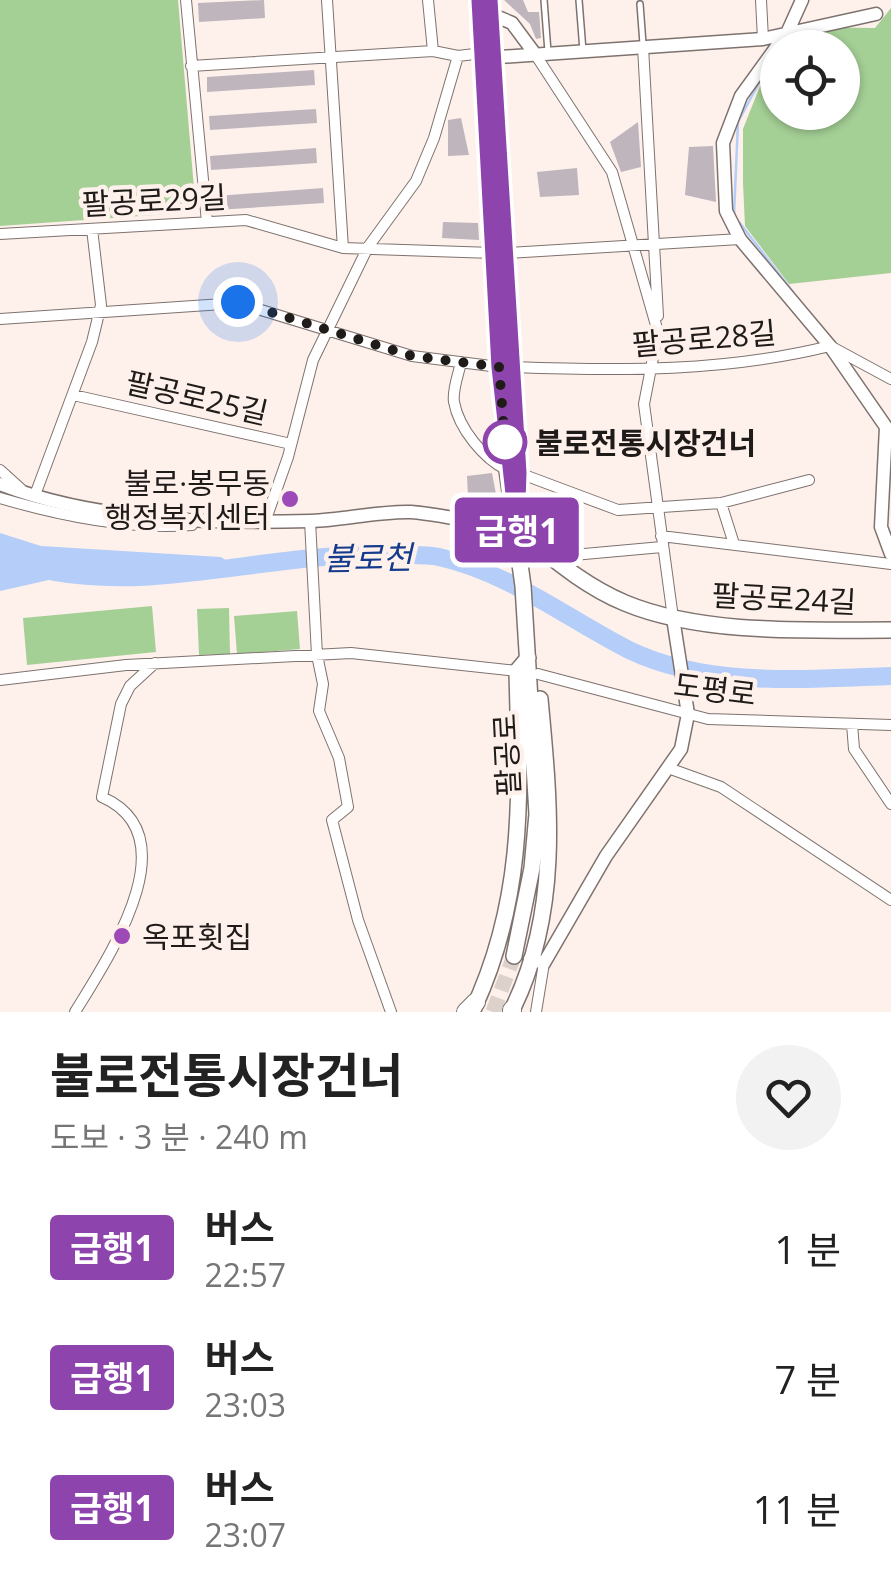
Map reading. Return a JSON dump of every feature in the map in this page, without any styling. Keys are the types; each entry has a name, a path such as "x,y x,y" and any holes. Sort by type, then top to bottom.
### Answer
{"main road":[{"path":"479,0 487,56 517,530"},
{"path":"487,56 491,7"},
{"name":"팔공로","path":"517,530 536,840 530,959"},
{"name":"팔공로24길","path":"517,530 577,577 626,603 674,621 776,630 891,630"},
{"path":"511,1011 530,959 544,902 552,832 538,674 523,664"},
{"path":"473,1010 504,930 519,847 523,664"}],"street":[{"path":"186,0 208,222"},
{"path":"327,0 343,248"},
{"path":"428,0 433,51"},
{"path":"760,0 762,30"},
{"path":"788,30 802,0"},
{"path":"491,7 541,54 612,172 658,332"},
{"path":"793,30 876,14"},
{"path":"191,66 433,51 487,56 760,40"},
{"path":"643,48 658,332"},
{"path":"291,444 313,360 368,247 416,181 434,138 458,56"},
{"path":"760,70 741,96 723,142 726,211 740,239 830,346 886,427 881,527 891,554"},
{"name":"팔공로29길","path":"0,234 246,220 343,248 500,253 740,239"},
{"path":"35,495 99,312 92,229"},
{"name":"팔공로28길","path":"0,319 238,302 412,356 506,367 651,372 782,358 830,346"},
{"name":"팔공로24길","path":"658,332 644,404 674,621"},
{"path":"830,346 891,378"},
{"path":"461,362 454,400 473,440 492,463 610,509 721,503 809,480"},
{"name":"팔공로25길","path":"73,395 291,444 266,518"},
{"path":"0,470 20,489"},
{"path":"0,484 92,508 233,521"},
{"path":"0,498 47,512 114,522 182,526 266,518 311,526 410,512 517,530"},
{"path":"721,503 734,544"},
{"path":"311,526 317,655 323,684 319,711 340,758 348,807 332,820 358,920 392,1012"},
{"path":"550,556 661,542 734,544 891,564"},
{"path":"536,1012 530,959 671,769 684,740 688,714 674,621"},
{"path":"0,680 155,663 351,653 523,664"},
{"path":"76,1012 110,954 132,905 141,866 143,840 136,822 102,797 121,704 130,686 155,663"},
{"name":"도평로","path":"538,674 708,719 891,726"},
{"path":"852,724 854,749 891,804"},
{"path":"671,769 721,787 891,900"}],"lane":[{"path":"541,54 544,0"},
{"path":"579,0 583,51"},
{"path":"640,4 643,48"}],"green space":[{"path":"0,0 178,0 196,212 0,226"},
{"path":"891,8 891,273 789,284 745,226 743,129 760,86 760,130 860,130 860,30 796,30 875,28"},
{"path":"152,606 156,652 27,665 23,618"},
{"path":"229,608 230,654 199,655 197,609"},
{"path":"297,611 300,649 237,654 234,616"}],"water":[{"path":"0,533 41,546 221,557 236,567 140,576 71,575 0,591"}],"building":[{"path":"264,0 265,18 199,22 198,3"},
{"path":"504,0 523,0 528,12 539,12 541,38 536,39 530,24"},
{"path":"314,70 315,85 207,92 207,77"},
{"path":"316,109 317,123 210,130 209,116"},
{"path":"461,118 469,155 448,156 448,120"},
{"path":"638,122 641,167 621,172 610,142"},
{"path":"713,146 716,202 685,195 689,147"},
{"path":"316,148 317,163 211,170 210,156"},
{"path":"577,168 579,195 540,197 537,172"},
{"path":"323,188 324,203 217,210 216,196"},
{"path":"443,222 478,223 479,240 442,238"},
{"path":"492,473 496,494 468,497 467,476"}],"waterway":[{"path":"734,215 738,122 760,81"},
{"path":"739,222 793,292"},
{"name":"불로천","path":"54,572 135,577 338,556 432,556 490,574 629,650 691,671 758,678 891,676"}],"tunnel":[{"path":"493,1012 514,956"}],"bus line":[{"name":"급행1","path":"479,0 499,367 507,470 517,530 519,473 490,0"}],"place":[{"name":"불로전통시장건너","path":"505,442"},
{"name":"불로·봉무동 행정복지센터","path":"290,499"},
{"name":"옥포횟집","path":"122,936"}],"route":[{"path":"238,302 412,356 499,367 505,442"}]}
